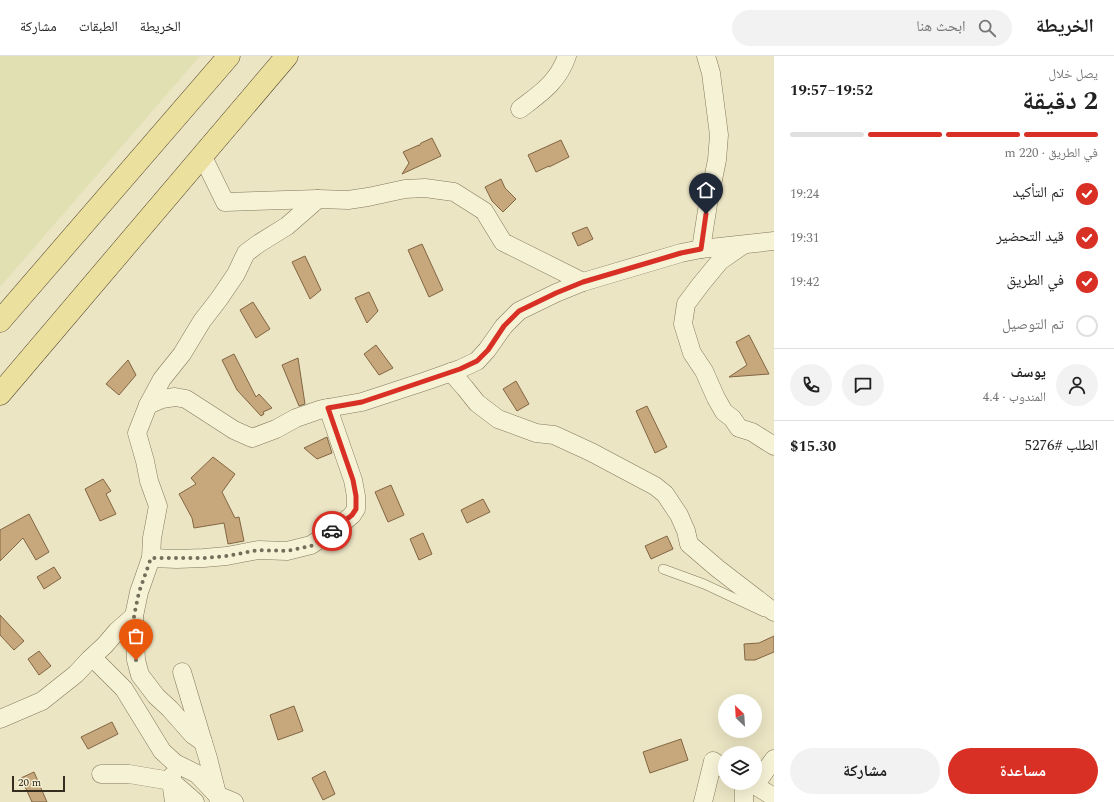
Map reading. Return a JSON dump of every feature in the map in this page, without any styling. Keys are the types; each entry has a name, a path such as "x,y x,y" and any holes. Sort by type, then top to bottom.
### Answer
{"main road":[{"path":"0,321 230,56"},
{"path":"0,394 287,56"}],"street":[{"path":"520,109 546,89 563,66 567,56"},
{"path":"701,249 717,160 719,135 711,72 706,56"},
{"path":"202,156 225,202 318,199 348,200 405,189 425,188 454,192 484,211 503,242 583,282"},
{"path":"203,742 193,735 170,709 156,696 140,675 136,660 134,616 139,592 151,558 152,538 158,506 149,481 138,433 148,405 162,379 182,354 202,321 236,274 246,253 287,226 318,199"},
{"path":"148,405 162,399 175,397 186,399 234,430 252,438 276,429 296,418 328,408 362,402 426,382 477,361 488,350 504,326 519,311 583,282 681,253 701,249 774,241"},
{"path":"744,244 720,261 701,284 686,304 683,324 692,353 704,371 724,412 732,418 739,428 752,432 774,446"},
{"path":"451,372 477,403 498,420 536,433 554,435 591,452 655,486 665,494 679,515 686,530 689,544 717,568 774,612"},
{"path":"151,558 204,558 227,556 258,550 287,551 311,546 337,528 352,515 356,509 356,496 353,480 328,408"},
{"path":"0,719 42,701 76,674 105,645 116,631 134,616"},
{"path":"90,659 98,662 124,689 162,751 175,763 197,774 218,798 234,802"},
{"path":"182,672 208,758 218,798"},
{"path":"762,771 774,758"},
{"path":"702,802 713,762 718,765"},
{"path":"174,802 171,781 175,763"},
{"path":"101,774 130,774 171,781 195,802"},
{"path":"744,802 748,790"},
{"path":"761,790 774,797"}],"lane":[{"path":"663,569 704,584 774,617"}],"green space":[{"path":"0,56 200,56 0,287"}],"building":[{"path":"432,138 441,156 402,174 409,163 403,152 419,146 421,143"},
{"path":"561,140 569,157 536,172 528,155"},
{"path":"501,179 505,188 516,199 503,212 492,201 485,187"},
{"path":"587,227 593,239 578,246 572,233"},
{"path":"422,244 443,290 429,297 408,250"},
{"path":"305,256 321,290 310,299 292,262"},
{"path":"369,292 378,311 367,323 355,298"},
{"path":"253,302 270,329 256,338 240,310"},
{"path":"749,335 769,374 729,377 747,365 736,342"},
{"path":"376,345 393,368 379,375 364,354"},
{"path":"234,354 256,397 259,394 272,408 263,412 264,414 261,416 237,390 222,360"},
{"path":"298,358 305,404 299,406 282,365"},
{"path":"128,360 136,375 119,395 106,384"},
{"path":"516,381 529,404 517,411 503,389"},
{"path":"647,406 667,447 655,453 636,411"},
{"path":"327,437 332,453 317,459 304,448"},
{"path":"213,457 235,474 222,492 235,518 239,517 244,541 228,544 224,523 194,528 192,518 179,494 196,484 191,478"},
{"path":"103,479 111,491 106,494 116,514 100,521 85,489"},
{"path":"391,485 404,515 388,522 375,492"},
{"path":"483,499 490,512 467,523 461,510"},
{"path":"29,514 49,552 36,560 23,538 0,561 0,530"},
{"path":"423,533 432,554 419,560 410,539"},
{"path":"667,536 673,549 651,559 645,546"},
{"path":"54,567 61,578 44,589 37,577"},
{"path":"0,615 24,641 14,650 0,635"},
{"path":"774,636 774,652 755,660 745,660 744,644 759,643"},
{"path":"39,651 51,666 39,675 28,659"},
{"path":"294,706 303,731 278,740 270,715"},
{"path":"112,722 118,734 88,749 81,737"},
{"path":"681,739 688,760 650,773 643,752"},
{"path":"325,771 335,794 323,800 312,778"},
{"path":"34,772 47,802 32,802 21,778"}],"way so far":[{"path":"136,660 134,616 139,592 151,558 204,558 227,556 258,550 287,551 311,546 332,531"}],"route":[{"path":"332,531 352,515 356,509 356,496 353,480 328,408 362,402 426,382 477,361 488,350 504,326 519,311 556,293 583,282 681,253 701,249 706,214"}]}
